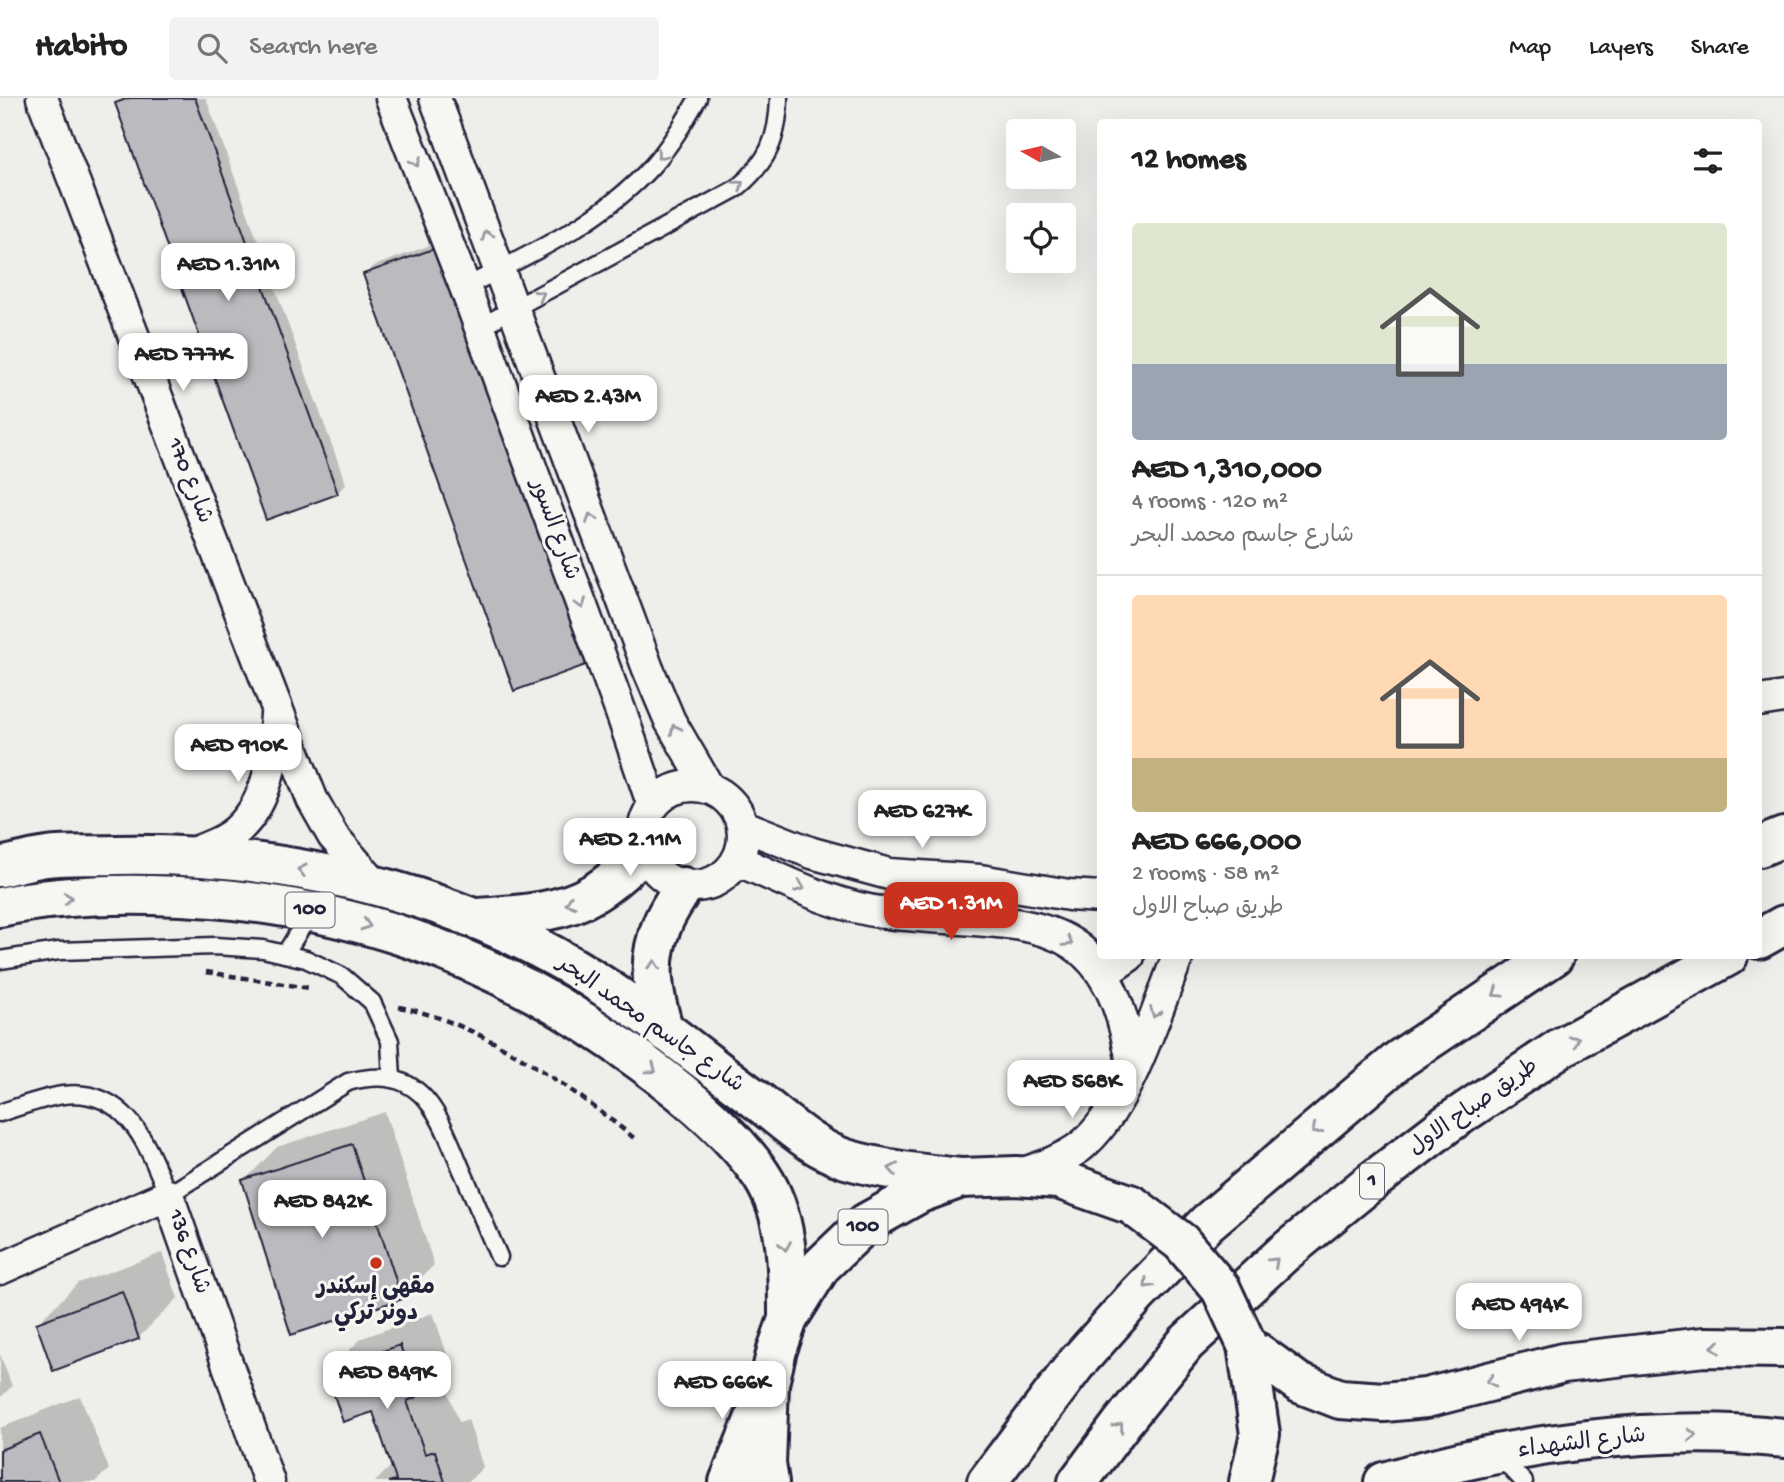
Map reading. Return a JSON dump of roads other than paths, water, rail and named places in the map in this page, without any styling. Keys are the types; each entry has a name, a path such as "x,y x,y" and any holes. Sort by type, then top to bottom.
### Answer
{"main road":[{"path":"1762,846 1784,837"},
{"path":"477,918 528,914 573,902 593,894 645,851"},
{"name":"شارع جاسم محمد البحر","path":"0,867 48,857 188,855 305,870 377,887 477,918 573,967 664,1031 808,1139 844,1158 900,1171 961,1178"},
{"path":"664,1031 652,982 656,943 668,911 682,887"},
{"name":"شارع جاسم محمد البحر","path":"0,907 76,897 143,895 233,900 318,912 425,942 488,969 597,1028 671,1083 732,1140 762,1176 775,1204 786,1244 789,1318"},
{"path":"1762,937 1784,925"},
{"path":"986,1482 1076,1365 1138,1294 1207,1223 1400,1059 1550,959"},
{"name":"طريق صباح الاول","path":"1078,1482 1186,1343 1314,1228 1447,1124 1560,1048 1723,959"},
{"name":"100","path":"769,1482 766,1464 769,1383 789,1318 821,1266 866,1223 920,1193 961,1178 1016,1176 1058,1179 1132,1205 1181,1242 1221,1289 1247,1345 1260,1434 1249,1482"},
{"path":"1247,1345 1299,1383 1340,1399 1384,1402 1426,1398 1563,1363 1704,1347 1784,1348"},
{"path":"729,1482 769,1383"},
{"name":"شارع الشهداء","path":"1384,1482 1431,1468 1493,1455 1635,1436 1704,1434 1784,1438"}],"street":[{"name":"شارع 170","path":"42,98 320,817 377,887"},
{"name":"شارع السور","path":"391,98 480,327 653,806"},
{"name":"شارع السور","path":"435,98 648,669 670,721 709,788"},
{"path":"1762,701 1784,697"},
{"name":"شارع 170","path":"188,855 225,839 255,808 270,771 276,707"},
{"path":"744,826 737,860 728,872 716,881 693,888 682,887 662,875 645,851 643,835 653,806 664,795 678,788 694,786 709,788 728,800 744,826 812,853 889,874 979,880 1069,895 1097,897"},
{"path":"737,860 798,887 854,907 886,913 981,919 1042,929 1067,940 1088,955 1102,971 1113,992 1128,1034 1133,1070"},
{"path":"1102,971 1125,959"},
{"path":"1016,1176 1062,1158 1079,1148 1101,1128 1133,1070 1177,959"},
{"name":"شارع 136","path":"0,1269 168,1195 269,1482"}],"lane":[{"path":"465,287 579,227 622,193 653,166 684,123 698,98"},
{"path":"480,327 737,188 768,156 777,125 779,98"},
{"path":"285,954 301,928 318,912"},
{"path":"0,960 59,951 215,946 263,949 306,959 342,976 372,1002 390,1041 393,1079"},
{"path":"0,1113 66,1095 98,1099 126,1115 137,1127 168,1195 348,1082 363,1078 393,1079 419,1092 439,1114 499,1257"},
{"path":"1493,1455 1524,1482"}],"place":[{"name":"مقهى إسكندر دونر تركي","path":"376,1263"}]}
